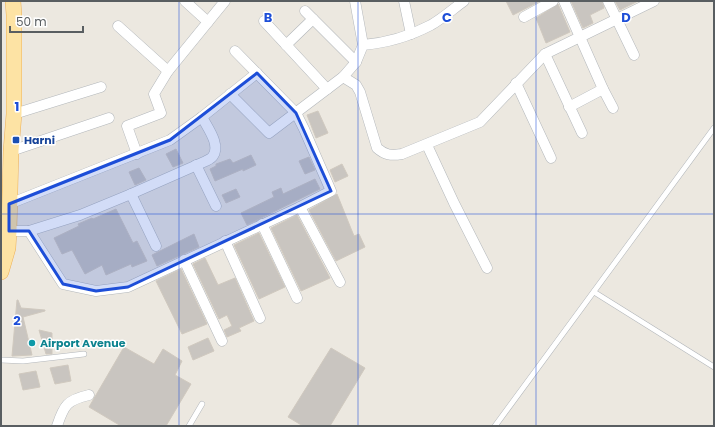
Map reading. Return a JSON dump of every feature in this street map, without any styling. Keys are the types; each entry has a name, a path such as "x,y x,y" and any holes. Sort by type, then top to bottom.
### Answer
{"main road":[{"path":"1,272 8,248 11,151 14,114 9,10"}],"street":[{"path":"185,1 208,22"},
{"path":"137,154 126,126 161,113 154,94 168,71 225,1"},
{"path":"230,94 269,134 343,77 356,62 363,45 355,1"},
{"path":"404,1 411,34"},
{"path":"363,45 378,44 411,34 432,24 464,1"},
{"path":"524,16 553,1"},
{"path":"564,1 613,108"},
{"path":"608,1 634,55"},
{"path":"343,77 356,85 360,92 376,148 391,156 402,154 480,122 545,54 579,36 654,1"},
{"path":"305,11 356,62"},
{"path":"286,45 313,18"},
{"path":"264,21 327,89"},
{"path":"118,26 168,71"},
{"path":"29,231 63,284 96,291 128,287 224,241 300,207 331,191 296,113 235,51"},
{"path":"545,54 582,133"},
{"path":"9,204 170,140 202,117 257,73"},
{"path":"516,83 551,158"},
{"path":"14,114 101,87"},
{"path":"569,107 603,89"},
{"path":"9,231 29,231 80,215 131,194 213,156 216,150 202,117"},
{"path":"11,151 109,118"},
{"path":"427,144 454,203 487,268"},
{"path":"196,165 216,206"},
{"path":"131,194 156,246"},
{"path":"300,207 340,282"},
{"path":"262,224 297,298"},
{"path":"224,241 260,318"},
{"path":"184,260 222,341"},
{"path":"58,426 63,410 68,403 80,397 89,395"}],"lane":[{"path":"495,426 714,128"},
{"path":"594,292 714,367"},
{"path":"1,360 23,361 84,354"},
{"path":"190,426 202,404"}],"highlighted area":[{"path":"257,73 296,113 331,191 128,287 96,291 63,284 29,231 9,231 9,204 170,140"}],"building":[{"path":"506,1 540,1 513,15"},
{"path":"571,1 602,1 604,8 590,15 593,23 583,28"},
{"path":"615,1 638,1 620,10"},
{"path":"558,4 570,32 546,43 536,18"},
{"path":"318,111 328,133 316,138 307,115"},
{"path":"176,149 183,163 173,167 166,154"},
{"path":"251,155 256,165 215,181 210,169 216,166 216,164 230,159 233,163"},
{"path":"309,157 315,170 305,174 299,161"},
{"path":"342,164 348,176 335,182 330,170"},
{"path":"139,168 146,180 135,185 129,172"},
{"path":"315,179 320,189 247,225 241,213 274,197 272,192 281,188 283,194"},
{"path":"236,189 240,197 226,203 222,195"},
{"path":"337,194 354,236 359,234 365,247 336,261 309,210"},
{"path":"116,209 133,243 137,241 147,261 132,267 131,264 106,275 102,265 85,274 72,250 62,254 54,238 79,226 78,224"},
{"path":"297,215 330,278 301,291 271,228"},
{"path":"259,233 285,287 259,299 234,245"},
{"path":"194,234 199,247 157,266 152,255"},
{"path":"205,258 218,285 235,278 254,321 239,328 241,331 227,337 224,330 232,326 227,315 219,319 193,264"},
{"path":"181,269 207,324 182,334 156,281"},
{"path":"17,300 21,308 45,310 23,317 32,355 12,356"},
{"path":"39,330 52,333 52,354 46,354"},
{"path":"208,338 214,351 193,360 188,347"},
{"path":"124,347 154,364 163,349 182,361 175,375 191,384 166,426 121,426 89,407"},
{"path":"331,348 365,368 330,426 303,426 288,417"},
{"path":"68,365 71,381 55,384 50,368"},
{"path":"36,371 40,387 23,390 19,374"}],"place":[{"name":"Harni","path":"16,140"},
{"name":"Airport Avenue","path":"32,343"}]}
